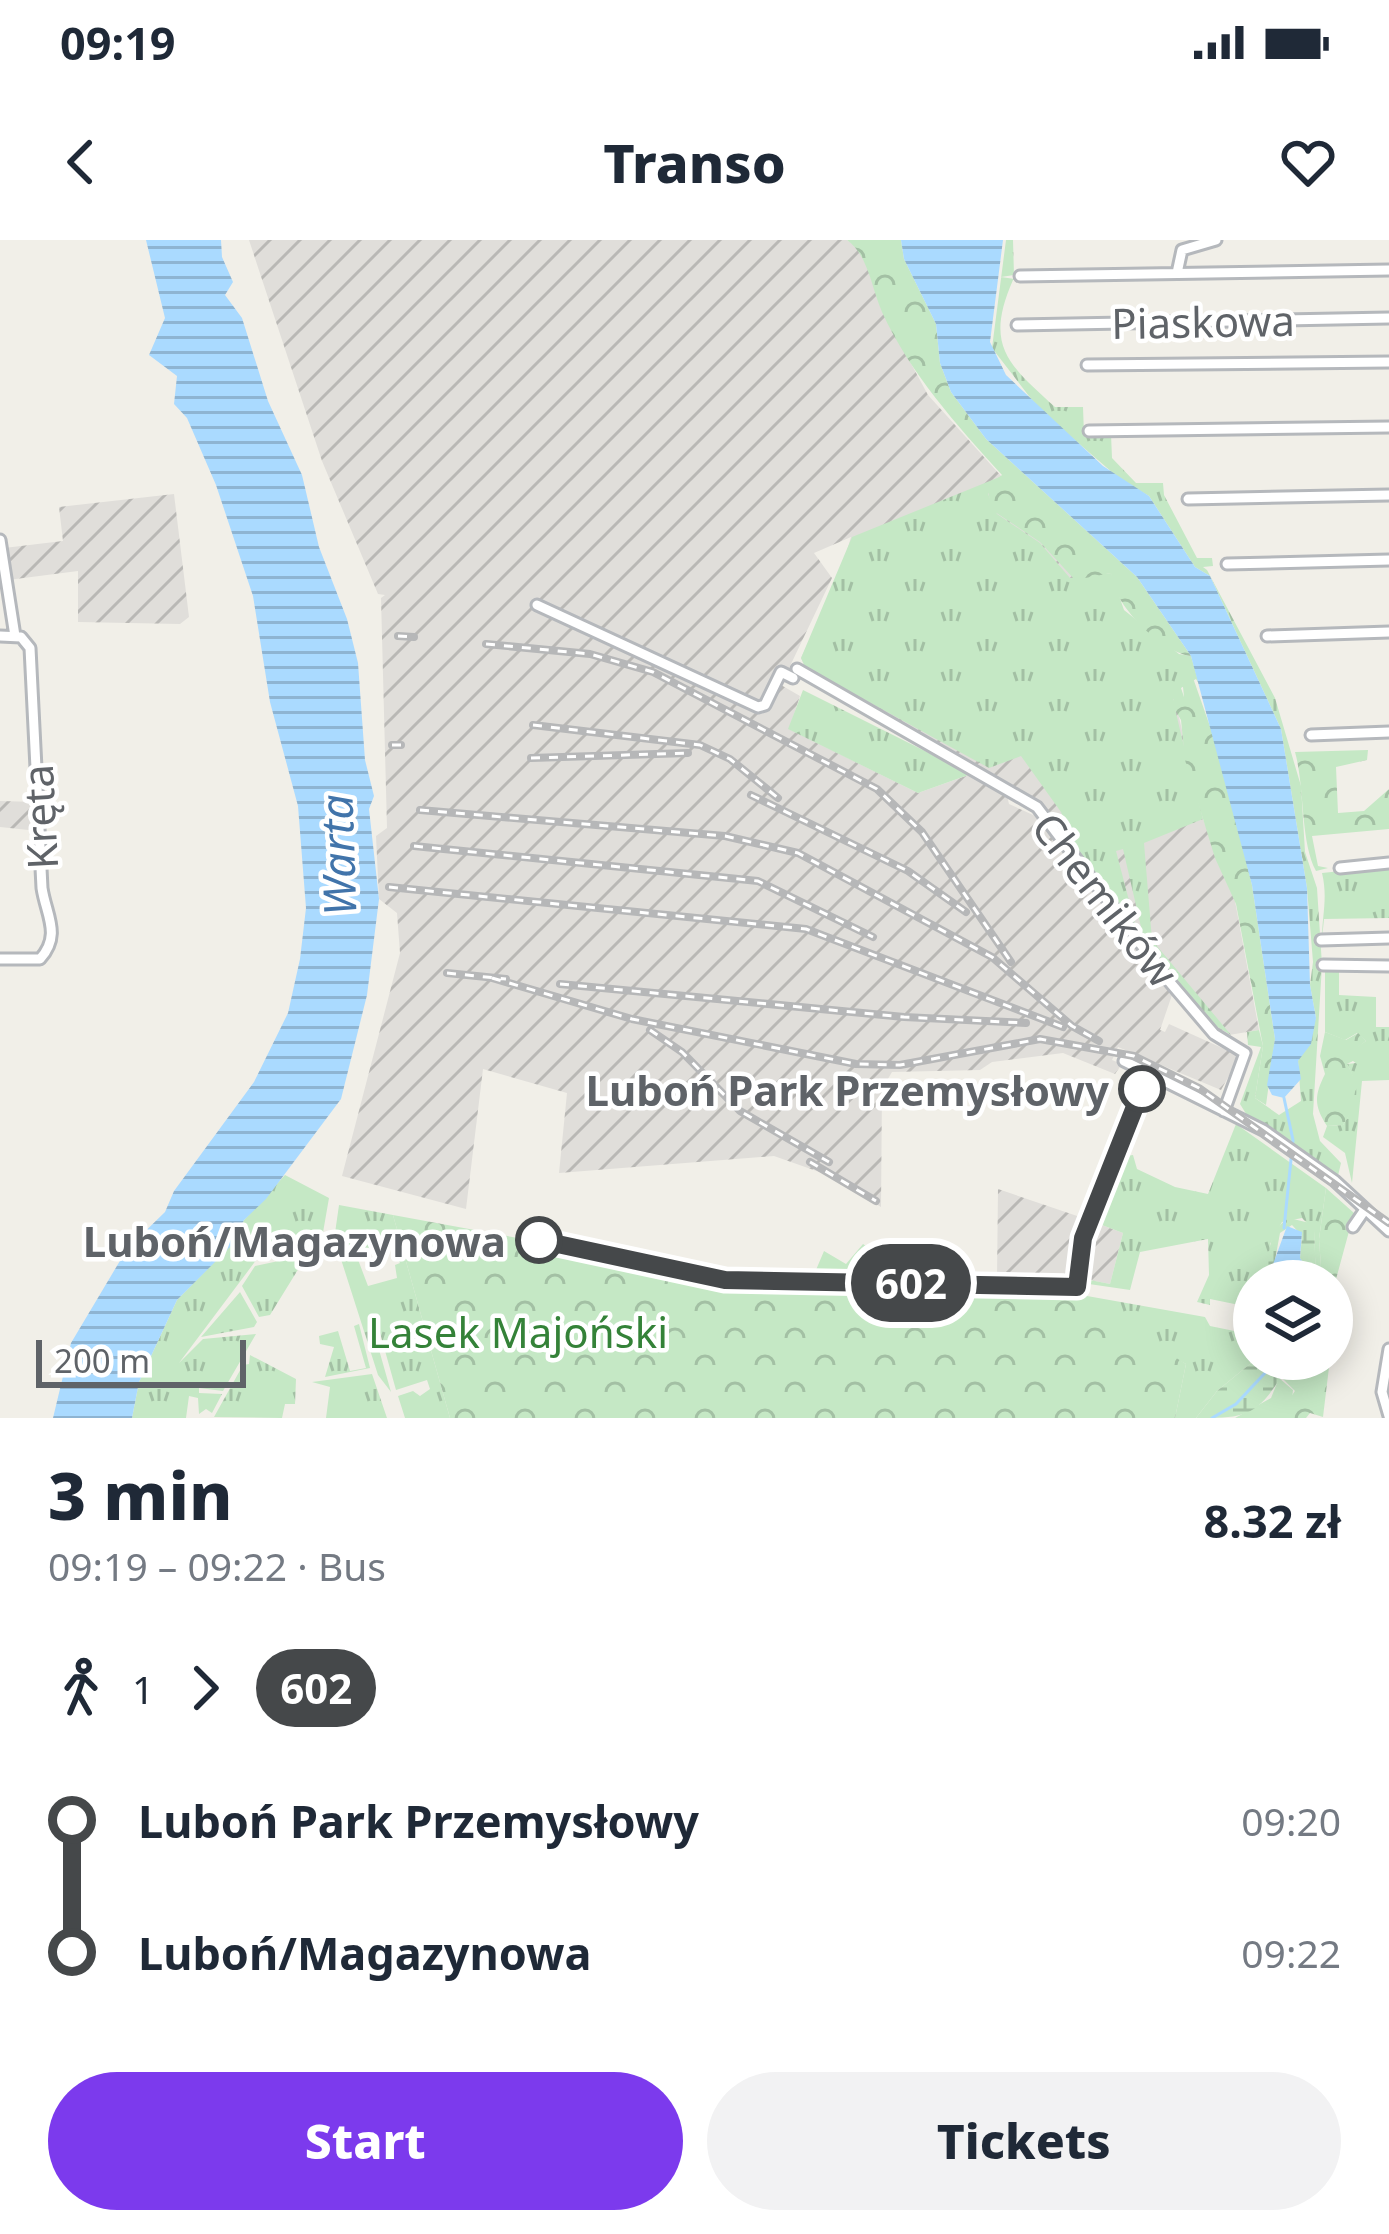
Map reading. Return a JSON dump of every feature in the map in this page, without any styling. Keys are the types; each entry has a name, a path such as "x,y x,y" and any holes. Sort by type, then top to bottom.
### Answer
{"street":[{"path":"1177,273 1178,253 1216,240"},
{"path":"1020,276 1389,270"},
{"name":"Piaskowa","path":"1017,325 1389,317"},
{"path":"1087,365 1389,362"},
{"path":"1089,431 1389,427"},
{"path":"1188,499 1389,494"},
{"name":"Kręta","path":"0,540 15,635 26,642 31,656 42,888 53,924 48,949 40,959 0,959"},
{"path":"1227,564 1389,560"},
{"name":"Chemików","path":"537,605 758,707 765,705 781,672 795,674 1037,807 1168,980 1214,1034 1245,1053 1234,1090 1243,1117 1267,1135"},
{"path":"1267,636 1389,632"},
{"path":"0,636 15,635"},
{"path":"1311,735 1389,732"},
{"path":"1340,868 1389,863"},
{"path":"1321,940 1389,938"},
{"path":"1323,965 1389,967"},
{"path":"1124,1060 1267,1135 1389,1231"},
{"path":"1229,1113 1234,1090"},
{"path":"1353,1227 1362,1210"},
{"path":"1389,1349 1382,1392 1389,1416"}],"shaded area":[{"path":"249,240 847,240 862,251 881,308 928,395 1165,658 1203,819 1235,901 1259,1030 1223,1036 1216,1030 1045,806 805,667 801,658 839,577 851,537 814,553 832,578 781,685 800,696 789,729 918,793 974,773 1007,796 1009,804 1042,819 1172,995 1160,1030 1165,1032 1169,1024 1240,1056 1221,1090 1118,1047 1112,1060 1122,1064 1115,1074 1063,1053 992,1062 980,1070 892,1072 882,1089 881,1207 825,1174 774,1156 559,1173 567,1093 483,1069 466,1209 342,1176 400,953 397,913 379,899 376,836 387,828 381,598 385,595 378,594 322,461"},
{"path":"174,494 189,617 180,624 78,622 78,571 8,580 4,548 63,541 59,507"},
{"path":"0,801 36,802 38,831 0,827"},
{"path":"998,1189 1086,1219 1065,1278 997,1278"},
{"path":"1094,1222 1123,1233 1110,1284 1090,1280 1084,1271"}],"green space":[{"path":"847,240 901,240 904,259 936,324 940,363 951,392 986,439 1137,577 1191,656 1166,646 1140,625 1120,599 1111,573 1075,580 1040,542 992,510 987,486 1002,475 951,418 907,357 882,312 864,263"},
{"path":"1006,240 1013,240 1014,275 1001,277"},
{"path":"1001,277 1022,280 1013,280 1001,322 1001,338 1013,365 1055,407 1083,407 1084,434 1111,434 1112,458 1136,483 1163,483 1164,495 1197,558 1212,558 1213,566 1203,567 1207,570 1275,698 1301,786 1305,852 1317,888 1322,965 1313,1114 1320,1141 1341,1163 1337,1180 1248,1117 1240,1104 1261,1047 1248,1045 1247,1032 1259,1030 1263,1046 1255,1098 1279,1115 1301,1101 1298,1061 1316,1018 1310,985 1313,962 1307,888 1281,729 1210,576 1195,567 1149,496 1121,480 1039,409 992,348"},
{"path":"1002,476 988,494 997,514 1040,543 1070,578 1111,573 1124,610 1179,654 1191,656 1199,684 1196,679 1181,688 1184,697 1173,699 1203,819 1144,843 1152,940 1231,1035 1214,1025 1144,940 1123,849 1116,851 1137,931 1072,842 1061,812 1021,756 989,768 805,667 801,658 852,537"},
{"path":"1192,675 1220,755 1252,885 1275,1039 1266,1105 1255,1098 1263,1046 1236,904 1215,858 1185,760 1181,720 1172,705 1174,697 1184,697 1182,677"},
{"path":"803,690 971,774 918,793 788,729"},
{"path":"1368,750 1367,760 1336,767 1338,813 1364,811 1389,789 1389,829 1312,836 1318,866 1328,868 1316,871 1307,845 1295,752"},
{"path":"1389,866 1389,918 1324,919 1322,939 1322,873"},
{"path":"1325,969 1339,969 1339,995 1376,997 1376,1027 1389,1027 1389,1080 1362,1081 1352,1183 1345,1153 1323,1137 1327,1126 1343,1125 1351,1110 1355,1087 1347,1064 1356,1063 1357,1047 1366,1041 1357,1033 1345,1040 1325,1032"},
{"path":"1325,1032 1346,1040 1358,1033 1366,1041 1357,1048 1366,1061 1365,1070 1353,1061 1347,1064 1356,1095 1343,1125 1327,1126 1318,1107 1325,1074 1320,1056"},
{"path":"1236,1124 1326,1188 1320,1260 1315,1260 1314,1230 1302,1218 1282,1222 1270,1244 1270,1260 1233,1260 1233,1304 1210,1299 1210,1305 1197,1302 1209,1275 1208,1239 1140,1252 1130,1290 1089,1284 1082,1261 1090,1280 1110,1284 1123,1233 1095,1222 1118,1157 1133,1155 1137,1169 1175,1187 1208,1194"},
{"path":"285,1175 329,1198 321,1244 287,1256 251,1249 257,1259 179,1363 203,1339 256,1334 223,1391 199,1388 199,1393 222,1394 212,1413 206,1409 199,1414 198,1398 189,1396 186,1418 132,1418 139,1382 177,1300 230,1246 244,1220"},
{"path":"1326,1188 1354,1213 1341,1260 1320,1260"},
{"path":"339,1205 393,1215 450,1418 405,1418 398,1396 413,1391 420,1396 430,1389 427,1380 396,1390 375,1315 370,1318 391,1392 378,1375 339,1253 357,1257 368,1286 397,1278 395,1265 400,1263 390,1247 373,1252 338,1246 334,1240"},
{"name":"Lasek Majoński","path":"393,1215 572,1248 701,1285 1059,1291 1186,1364 1175,1418 450,1418"},
{"path":"1289,1218 1314,1224 1315,1260 1300,1258 1302,1236 1292,1225 1280,1233 1275,1260 1269,1260 1272,1238"},
{"path":"878,1242 885,1242 885,1267 878,1277 813,1277 824,1251 846,1264 863,1244 872,1250"},
{"path":"307,1255 270,1315 259,1317 242,1286 255,1266"},
{"path":"1059,1291 1205,1317 1210,1326 1233,1331 1233,1378 1196,1418 1175,1418 1186,1364 1068,1303"},
{"path":"240,1292 257,1322 254,1327 201,1337"},
{"path":"359,1324 370,1368 325,1377 334,1347 320,1344 319,1336 338,1331 350,1371 366,1368 354,1326"},
{"path":"250,1355 296,1379 295,1404 285,1404 282,1418 214,1417 243,1365 249,1364"},
{"path":"372,1374 387,1418 326,1418 330,1387 312,1382"},
{"path":"1233,1378 1279,1380 1256,1408 1226,1417 1196,1418"},
{"path":"1278,1380 1293,1390 1290,1418 1235,1418 1271,1398"},
{"path":"1284,1380 1306,1380 1306,1387 1296,1392"},
{"path":"1302,1380 1327,1380 1323,1417 1310,1413 1306,1418 1290,1418 1289,1400"}],"water":[{"name":"Warta","path":"146,240 221,240 222,257 233,282 225,295 242,318 268,401 302,475 319,547 358,663 365,760 374,796 369,809 379,899 367,995 341,1099 266,1199 244,1220 231,1246 177,1300 139,1382 132,1418 53,1418 71,1343 127,1249 165,1212 174,1191 254,1082 288,1013 306,908 298,806 270,702 253,596 216,485 187,418 174,404 177,376 149,355 165,318"},
{"path":"901,240 1003,240 990,342 1006,375 1103,466 1149,496 1195,567 1210,576 1281,729 1307,888 1310,985 1316,1018 1311,1044 1298,1061 1301,1079 1284,1098 1272,1095 1267,1085 1275,1039 1252,885 1191,656 1137,577 986,439 951,392 940,363 936,324 904,259"},
{"path":"1287,1226 1302,1232 1301,1260 1275,1260"}],"waterway":[{"path":"1284,1098 1293,1140 1284,1228"},
{"path":"1212,1418 1236,1404 1258,1380"}],"railway":[{"path":"398,636 414,637"},
{"path":"486,644 590,654 653,672 877,789 922,832 1011,962"},
{"path":"533,725 700,745 730,759 778,798"},
{"path":"392,745 401,745"},
{"path":"531,758 688,753"},
{"path":"751,795 908,871 966,912"},
{"path":"420,810 725,836 798,853 992,957 1072,1026 1099,1041"},
{"path":"414,846 758,881 873,937"},
{"path":"389,887 806,929 1063,1027"},
{"path":"447,973 506,979"},
{"path":"492,978 632,1019 856,1064 900,1065 1040,1039 1134,1056 1199,1088 1389,1223"},
{"path":"560,984 904,1017 1026,1023"},
{"path":"650,1030 682,1052 740,1111 829,1162"},
{"path":"810,1162 876,1201"}],"bus line":[{"name":"602","path":"539,1240 725,1280 1077,1287 1083,1238 1142,1089"}],"place":[{"name":"Luboń Park Przemysłowy","path":"1142,1089"},
{"name":"Luboń/Magazynowa","path":"539,1240"}]}
